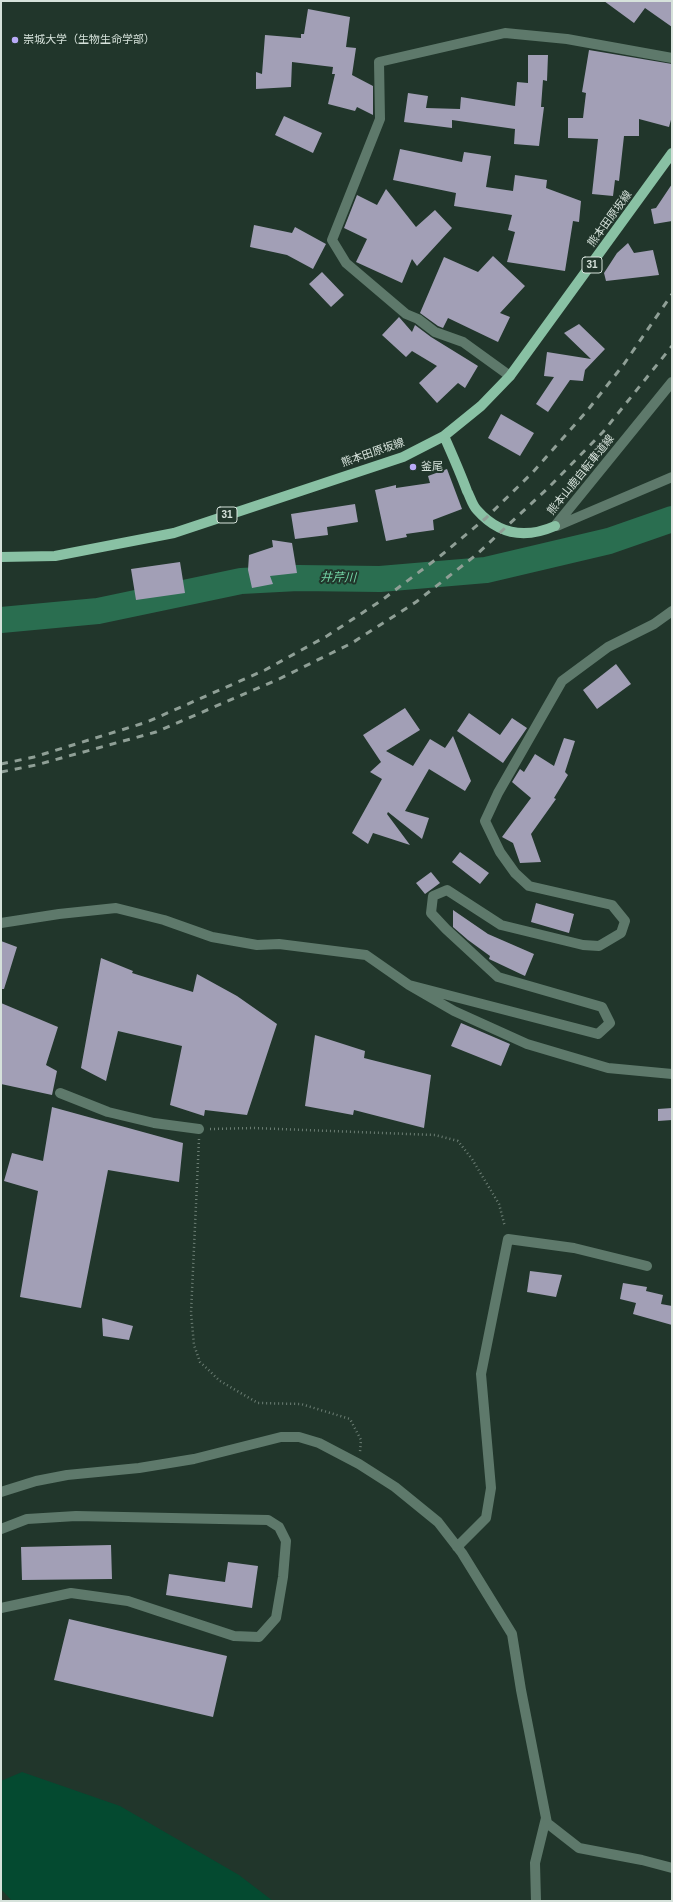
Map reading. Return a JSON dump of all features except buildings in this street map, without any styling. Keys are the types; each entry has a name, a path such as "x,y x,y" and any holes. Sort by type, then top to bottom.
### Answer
{"main road":[{"name":"熊本田原坂線","path":"1,557 55,556 174,533 403,457 444,436 481,406 510,376 672,153"},
{"name":"熊本山鹿自転車道線","path":"444,436 476,510 495,526 508,532 527,535 555,526"}],"street":[{"path":"510,376 463,342 435,332 418,319 406,314 346,263 332,240 380,119 379,62 504,33 567,39 672,58"},
{"name":"熊本山鹿自転車道線","path":"555,526 672,382"},
{"path":"555,526 672,477"},
{"path":"409,986 598,1034 610,1023 602,1007 498,977 431,913 433,896 447,890 501,925 583,945 599,946 621,933 625,921 612,905 529,886 515,873 500,852 485,821 498,794 562,681 608,647 654,624 672,611"},
{"path":"1,923 59,914 116,908 164,920 212,937 257,945 279,944 366,955 409,986 454,1011 527,1044 608,1068 672,1074"},
{"path":"60,1093 108,1112 154,1123 199,1129"},
{"path":"457,1547 486,1518 490,1496 491,1488 481,1374 508,1239 574,1248 647,1266"},
{"path":"1,1492 36,1481 67,1475 139,1468 194,1459 281,1437 299,1437 318,1443 359,1464 395,1487 438,1522 457,1547 512,1634 521,1690 547,1823 579,1848 642,1860 672,1868"},
{"path":"1,1528 26,1519 76,1516 268,1520 279,1527 286,1541 283,1577 276,1618 259,1637 234,1636 128,1601 71,1593 1,1608"},
{"path":"536,1901 535,1863 546,1818"}],"path":[{"path":"359,1464 361,1440 350,1419 301,1404 258,1403 220,1381 200,1362 194,1345 190,1313 199,1129 253,1128 436,1135 458,1141 472,1159 499,1204 508,1239"}],"green space":[{"path":"22,1772 120,1806 239,1875 273,1901 12,1901 1,1889 1,1781"}],"waterway":[{"name":"井芹川","path":"1,620 98,611 241,581 298,578 380,579 486,570 609,541 672,519"}],"railway":[{"path":"1,764 34,757 147,722 265,670 327,636 382,600 439,557 486,518 533,472 587,411 624,364 672,294"},
{"path":"1,772 36,765 156,732 279,679 352,643 416,602 476,555 548,488 603,432 672,346"}],"place":[{"name":"崇城大学（生物生命学部）","path":"15,40"},
{"name":"釜尾","path":"413,467"}]}
